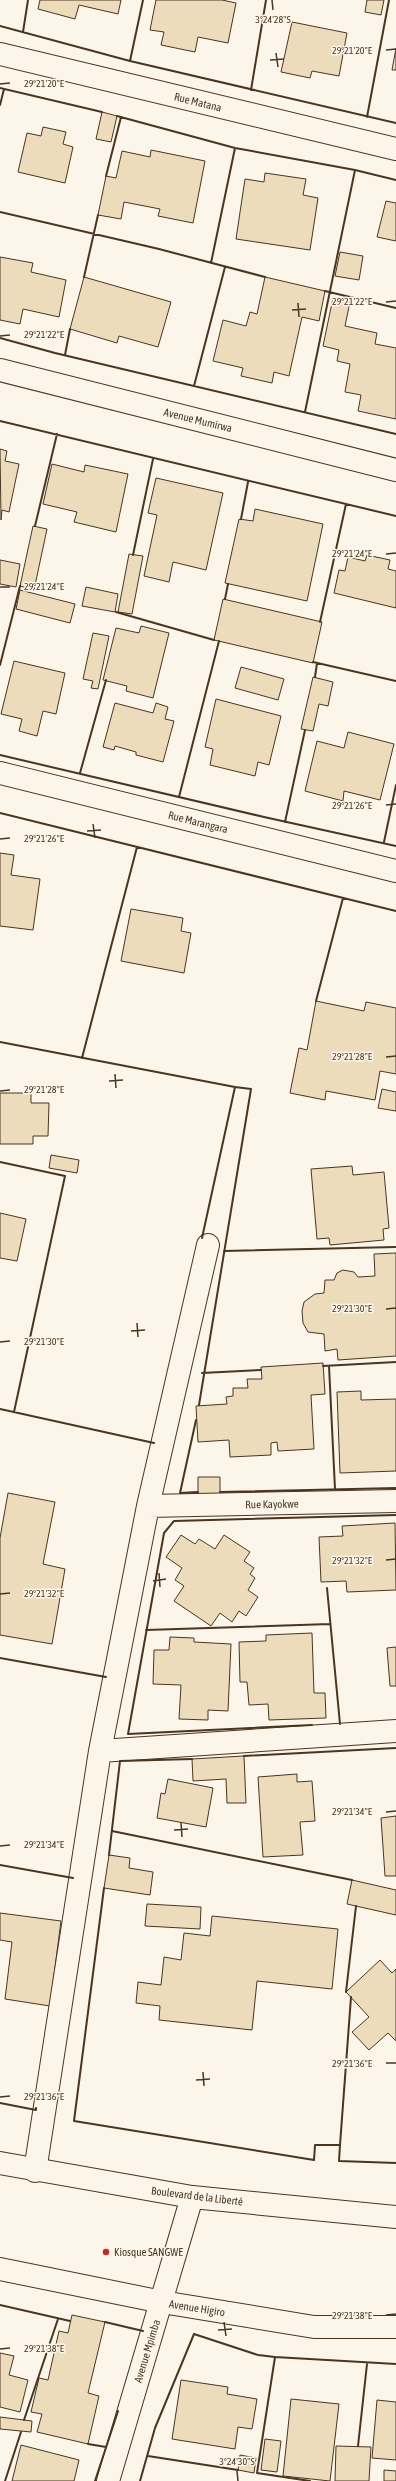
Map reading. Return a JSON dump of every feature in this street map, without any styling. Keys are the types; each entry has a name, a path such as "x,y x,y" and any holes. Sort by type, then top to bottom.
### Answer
{"main road":[{"name":"Rue Matana","path":"0,54 396,149"},
{"name":"Avenue Mumirwa","path":"0,370 396,470"},
{"name":"Rue Marangara","path":"0,773 396,871"},
{"path":"35,2171 100,1751 148,1506 208,1245"},
{"name":"Rue Kayokwe","path":"148,1506 396,1501"},
{"path":"100,1751 396,1731"},
{"name":"Boulevard de la Liberté","path":"0,2163 35,2171 192,2197 396,2217"},
{"name":"Avenue Mpimba","path":"108,2481 192,2197"},
{"name":"Avenue Higiro","path":"0,2269 162,2302 314,2327 396,2327"}],"building":[{"path":"40,0 121,0 118,14 79,5 75,19 38,9"},
{"path":"156,0 222,0 236,3 228,43 198,37 195,52 161,45 164,32 150,30"},
{"path":"367,0 384,0 381,15 365,12"},
{"path":"292,22 347,33 339,76 312,71 310,78 281,72"},
{"path":"396,48 396,70 392,70"},
{"path":"102,112 117,116 111,142 96,139"},
{"path":"43,127 66,132 63,144 73,147 65,183 18,172 27,133 41,136"},
{"path":"151,150 205,161 193,223 158,216 160,209 124,202 121,219 98,215 106,176 116,178 122,151 150,157"},
{"path":"265,173 306,179 303,195 318,198 310,250 236,239 245,179 264,182"},
{"path":"386,201 396,203 396,241 377,237"},
{"path":"340,252 363,256 359,280 335,276"},
{"path":"0,257 33,263 31,272 66,280 59,317 23,309 20,324 0,320"},
{"path":"84,277 171,302 158,347 119,336 117,343 70,329"},
{"path":"265,277 325,291 319,321 302,317 289,376 274,372 272,383 241,376 243,368 213,361 223,320 246,326 250,312 257,314"},
{"path":"333,298 350,302 345,326 377,333 375,344 396,348 396,419 358,411 361,395 345,392 350,364 337,361 339,350 323,346"},
{"path":"0,449 7,451 5,461 19,464 9,512 2,510 1,520"},
{"path":"52,464 84,472 85,465 128,474 116,532 74,522 77,512 43,504"},
{"path":"156,478 223,493 206,570 173,562 169,582 144,576 157,515 148,513"},
{"path":"255,509 323,524 307,601 225,583 239,519 253,521"},
{"path":"33,526 47,529 34,590 20,586"},
{"path":"129,554 143,556 132,614 118,612"},
{"path":"367,555 390,560 388,569 396,571 396,608 334,593 339,570 345,571 348,557 365,561"},
{"path":"0,560 20,564 16,587 0,584"},
{"path":"86,587 118,594 115,612 82,606"},
{"path":"20,590 75,604 70,623 16,609"},
{"path":"223,599 322,622 313,663 214,640"},
{"path":"141,626 169,633 153,698 126,691 127,686 103,680 116,628 139,633"},
{"path":"93,633 109,636 98,689 91,688 93,681 83,679"},
{"path":"14,661 65,673 56,714 43,711 37,736 19,731 22,719 1,714"},
{"path":"241,667 284,679 278,700 235,688"},
{"path":"313,677 333,682 328,706 319,704 313,731 301,729"},
{"path":"216,699 281,716 269,765 258,762 255,776 210,765 213,749 205,747"},
{"path":"115,703 153,713 156,703 168,707 165,719 174,721 163,762 136,755 136,752 115,746 114,750 103,747"},
{"path":"348,732 394,744 380,800 344,791 343,801 305,791 317,741 344,748"},
{"path":"0,853 14,855 11,875 40,879 33,930 0,926"},
{"path":"131,909 183,918 181,931 191,933 184,973 121,961"},
{"path":"316,1001 364,1011 366,1002 396,1008 396,1074 380,1071 375,1100 326,1091 325,1100 290,1093 299,1048 307,1050"},
{"path":"382,1089 396,1092 396,1111 378,1108"},
{"path":"0,1093 31,1093 31,1103 49,1103 48,1136 33,1136 33,1144 0,1144"},
{"path":"51,1155 79,1160 77,1173 49,1168"},
{"path":"352,1166 353,1175 384,1172 389,1228 383,1229 384,1240 330,1245 329,1238 317,1239 311,1169"},
{"path":"0,1213 26,1219 17,1261 0,1258"},
{"path":"396,1253 396,1356 338,1360 337,1349 325,1351 324,1334 308,1332 303,1323 302,1311 304,1302 315,1294 324,1293 325,1280 334,1280 337,1273 343,1270 354,1272 358,1277 375,1276 374,1254"},
{"path":"323,1363 325,1394 311,1395 314,1449 278,1451 277,1442 271,1443 271,1455 230,1457 229,1440 198,1442 196,1406 227,1404 226,1397 233,1396 233,1388 248,1388 247,1379 262,1379 261,1367"},
{"path":"361,1391 361,1400 396,1399 396,1471 340,1473 337,1392"},
{"path":"198,1477 220,1477 220,1497 198,1497"},
{"path":"8,1493 55,1502 43,1564 65,1569 52,1644 0,1635 0,1538"},
{"path":"395,1523 396,1590 347,1592 346,1581 321,1582 319,1537 343,1536 342,1526"},
{"path":"181,1535 195,1544 199,1539 215,1549 224,1535 250,1552 244,1561 254,1568 250,1574 255,1578 248,1590 258,1597 246,1616 239,1611 232,1622 220,1613 211,1626 174,1601 184,1586 175,1580 182,1568 166,1557"},
{"path":"312,1633 314,1693 325,1693 326,1718 269,1720 268,1704 249,1705 247,1682 240,1682 239,1642 266,1641 266,1635"},
{"path":"170,1637 194,1638 194,1642 231,1644 228,1711 208,1710 208,1720 179,1719 181,1685 153,1684 154,1650 169,1650"},
{"path":"396,1647 396,1686 390,1686 387,1648"},
{"path":"244,1756 246,1803 227,1803 226,1779 193,1781 192,1759"},
{"path":"297,1774 297,1782 312,1781 315,1821 300,1822 303,1855 263,1857 258,1777"},
{"path":"168,1779 213,1788 206,1827 157,1818 161,1793 165,1794"},
{"path":"396,1816 396,1876 385,1876 381,1818"},
{"path":"109,1855 130,1858 129,1868 153,1872 150,1895 104,1888"},
{"path":"352,1880 396,1890 396,1915 347,1904"},
{"path":"147,1904 201,1907 200,1929 145,1926"},
{"path":"0,1913 61,1921 50,2006 5,1999 12,1942 0,1940"},
{"path":"212,1916 338,1929 332,1989 257,1981 252,2030 159,2020 160,2006 136,2003 138,1982 161,1985 164,1957 181,1960 184,1933 210,1936"},
{"path":"380,1960 392,1973 396,1969 396,2041 388,2033 369,2050 352,2032 369,2017 346,1992"},
{"path":"72,2315 105,2322 88,2393 99,2396 88,2444 37,2432 42,2414 31,2412 39,2378 48,2380 59,2331 68,2333"},
{"path":"0,2353 14,2356 9,2375 28,2380 20,2412 0,2407"},
{"path":"181,2380 228,2387 227,2394 257,2399 252,2429 238,2427 235,2449 172,2439"},
{"path":"291,2399 339,2404 330,2481 283,2476"},
{"path":"377,2400 396,2402 396,2460 372,2458"},
{"path":"0,2417 32,2421 31,2432 0,2429"},
{"path":"265,2439 281,2441 277,2472 261,2470"},
{"path":"21,2445 79,2460 74,2481 12,2481"},
{"path":"336,2446 371,2447 369,2481 335,2481"},
{"path":"240,2455 256,2458 254,2473 238,2470"},
{"path":"384,2470 396,2471 396,2481 384,2481"}],"wall":[{"path":"23,32 28,0"},
{"path":"130,61 143,0"},
{"path":"251,90 266,0"},
{"path":"367,117 389,0"},
{"path":"0,26 130,61 396,123"},
{"path":"0,88 102,112"},
{"path":"0,105 4,89"},
{"path":"117,116 235,148 355,170 396,180"},
{"path":"106,176 121,117"},
{"path":"211,263 235,148"},
{"path":"305,412 355,170"},
{"path":"0,212 159,249 265,277"},
{"path":"84,277 98,215"},
{"path":"194,386 225,267"},
{"path":"325,291 396,308"},
{"path":"65,355 70,329"},
{"path":"0,338 55,353 396,434"},
{"path":"0,421 396,516"},
{"path":"35,526 57,434"},
{"path":"133,555 153,459"},
{"path":"241,519 248,482"},
{"path":"320,622 346,504"},
{"path":"225,599 228,584"},
{"path":"0,665 20,586"},
{"path":"116,612 214,640"},
{"path":"179,797 219,641"},
{"path":"313,662 396,681"},
{"path":"315,677 317,663"},
{"path":"80,773 106,680"},
{"path":"285,822 305,730"},
{"path":"0,755 264,817 396,846"},
{"path":"384,842 396,785"},
{"path":"0,813 396,911"},
{"path":"82,1058 137,847"},
{"path":"316,1001 343,898"},
{"path":"0,1042 235,1087"},
{"path":"199,1405 251,1089 235,1087 202,1238"},
{"path":"0,1162 65,1176 14,1412"},
{"path":"224,1251 396,1247"},
{"path":"323,1366 396,1362"},
{"path":"329,1366 335,1489"},
{"path":"202,1373 261,1370"},
{"path":"0,1409 154,1443"},
{"path":"196,1420 180,1493 198,1492"},
{"path":"220,1492 396,1488"},
{"path":"312,1725 128,1734 164,1533 174,1521 396,1515"},
{"path":"327,1588 340,1724"},
{"path":"146,1630 330,1624"},
{"path":"0,1658 106,1677"},
{"path":"244,1756 396,1748"},
{"path":"109,1855 120,1761 192,1759"},
{"path":"112,1831 352,1880"},
{"path":"0,1865 73,1878"},
{"path":"104,1888 74,2121 314,2160 315,2145 340,2145 339,2161 396,2163"},
{"path":"346,1992 356,1906"},
{"path":"340,2145 351,1997"},
{"path":"0,2103 36,2110 36,2108"},
{"path":"0,2305 70,2321"},
{"path":"24,2420 58,2319"},
{"path":"105,2322 143,2331"},
{"path":"140,2481 155,2428 194,2334 258,2355 396,2364"},
{"path":"257,2473 275,2357"},
{"path":"358,2446 367,2364"},
{"path":"95,2481 118,2411"},
{"path":"5,2481 21,2432"},
{"path":"88,2444 106,2447"},
{"path":"148,2456 238,2470"},
{"path":"257,2473 310,2481"}],"place":[{"name":"Kiosque SANGWE","path":"106,2252"}]}
